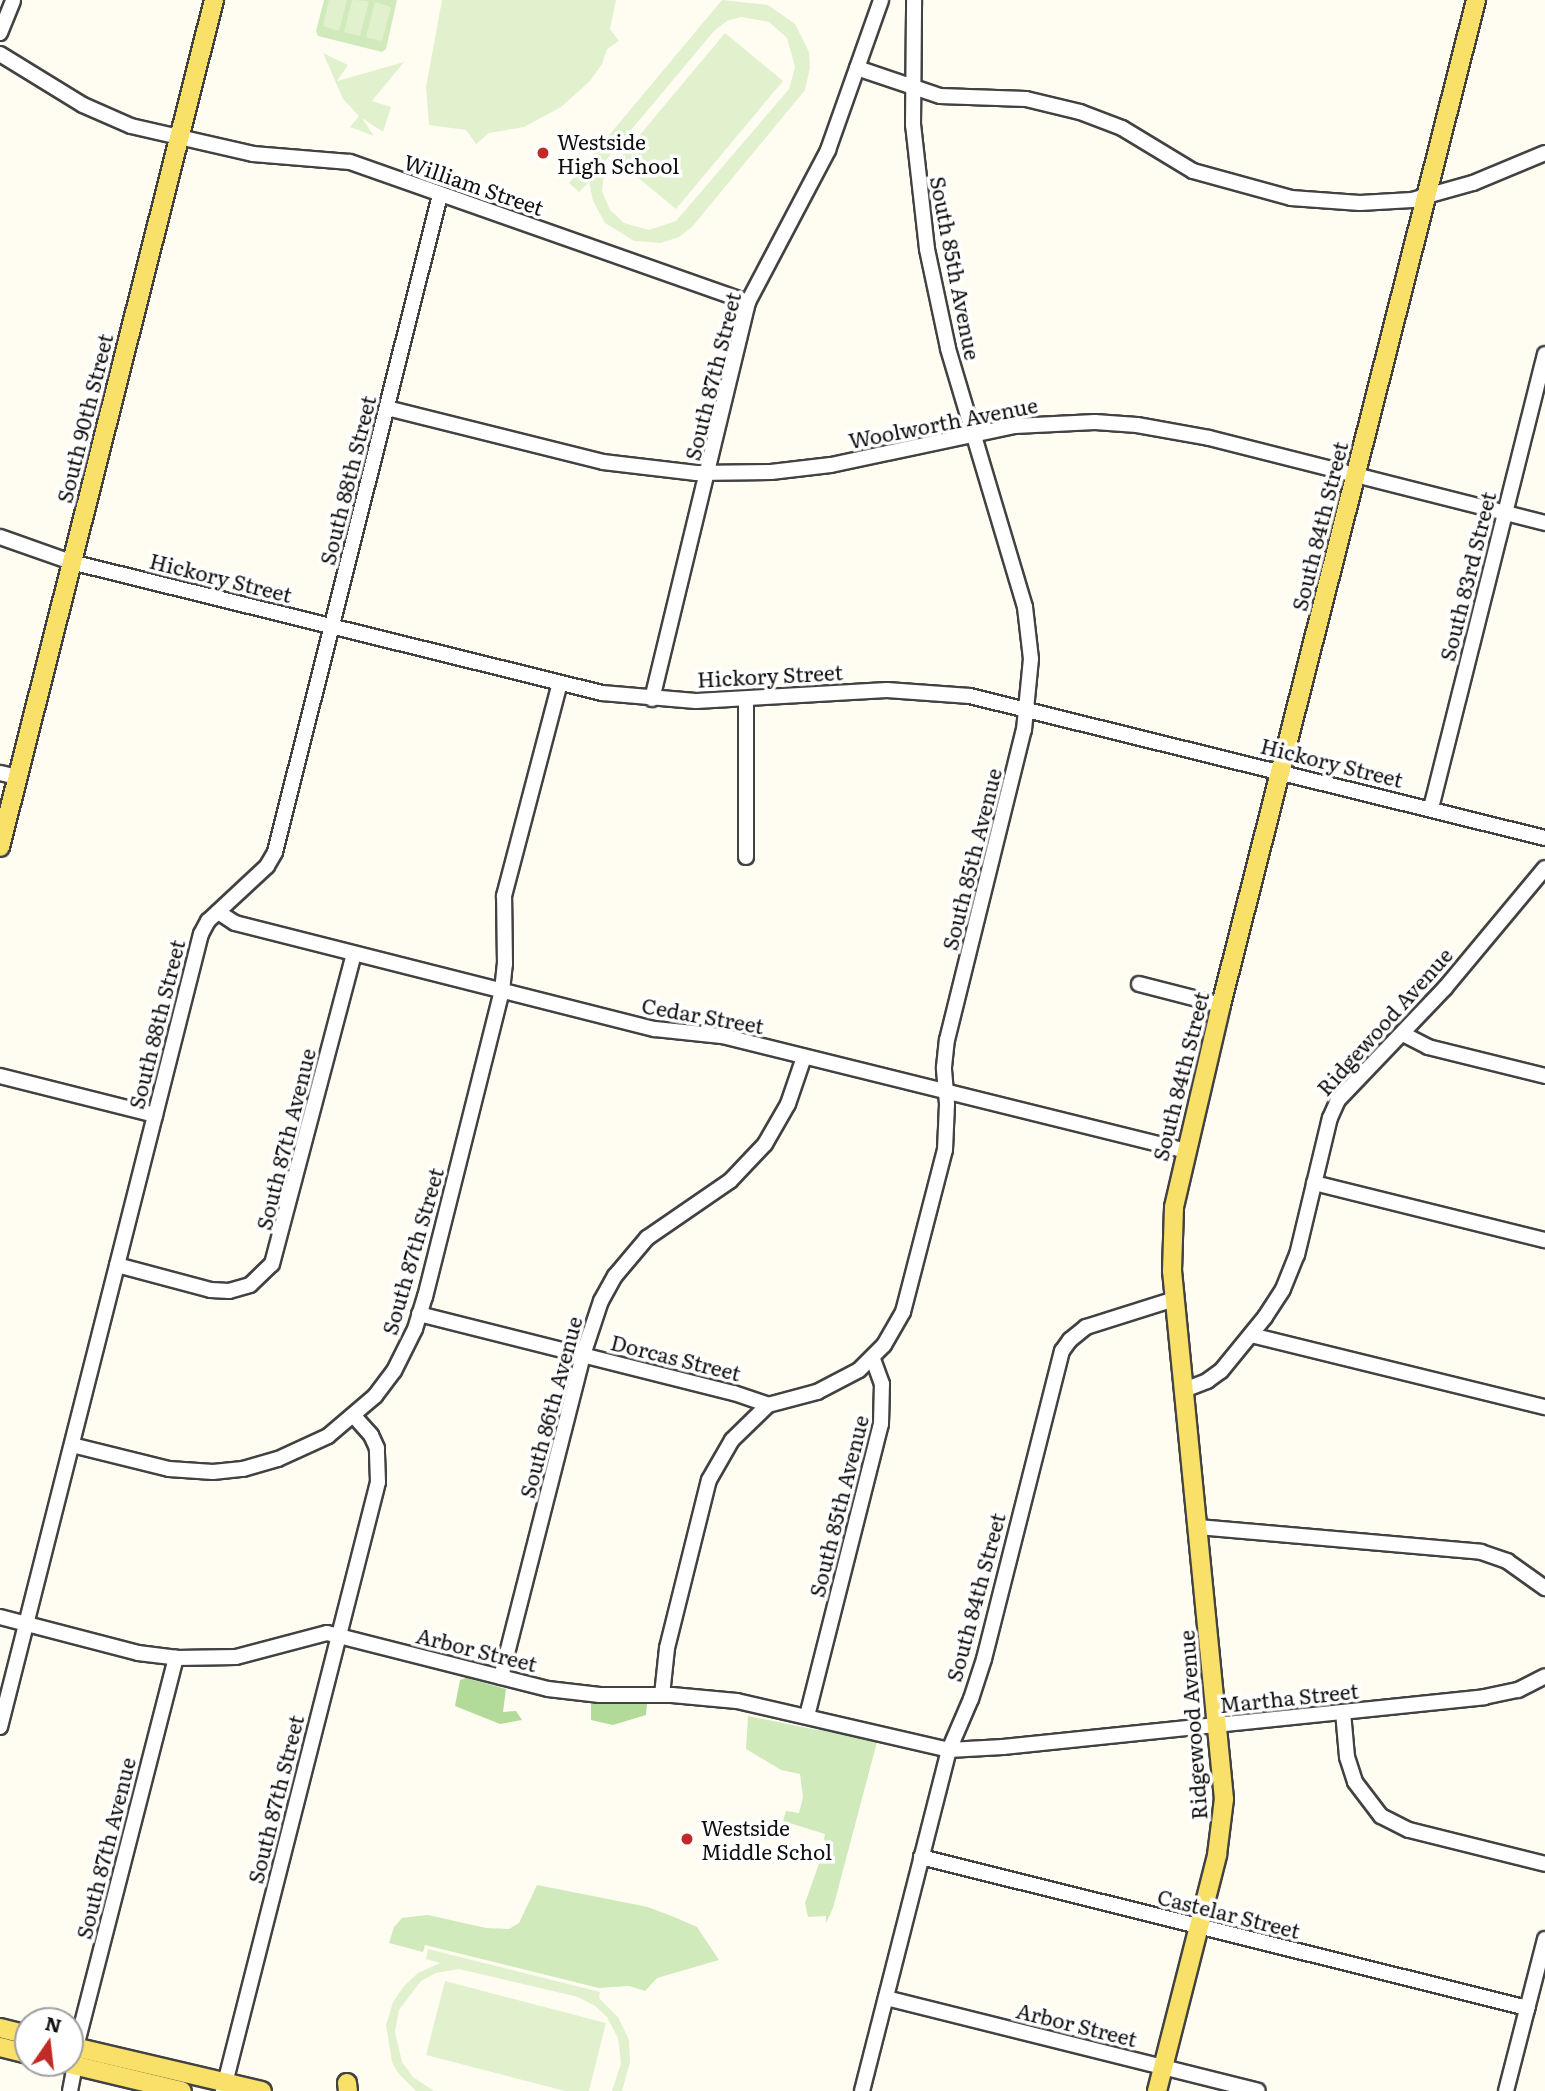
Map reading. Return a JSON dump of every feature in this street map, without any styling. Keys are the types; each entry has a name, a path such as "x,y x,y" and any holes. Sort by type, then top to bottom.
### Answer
{"main road":[{"name":"South 90th Street","path":"0,847 9,775 71,562 214,0"},
{"name":"South 84th Street","path":"1175,1300 1172,1229 1185,1151 1476,0"},
{"name":"Ridgewood Avenue","path":"1157,2091 1217,1855 1224,1815 1219,1725 1175,1300"},
{"path":"84,2058 262,2091"},
{"path":"84,2059 182,2091"}],"street":[{"path":"0,33 13,0"},
{"name":"South 87th Street","path":"652,699 748,302 824,159 881,0"},
{"name":"South 85th Avenue","path":"807,1716 881,1424 882,1384 873,1359 894,1329 909,1294 945,1150 947,1041 1028,708 1031,659 1025,607 944,336 929,261 917,178 912,87 915,0"},
{"path":"0,54 101,115 179,138"},
{"path":"857,68 951,98 1026,99 1080,113 1122,128 1193,171 1272,195 1360,203 1412,200 1473,183 1545,153"},
{"name":"William Street","path":"179,138 253,154 345,160 748,302"},
{"name":"South 88th Street","path":"0,1727 201,934 218,912 267,866 275,852 440,194"},
{"name":"South 83rd Street","path":"1431,808 1545,354"},
{"name":"Woolworth Avenue","path":"387,408 603,462 656,470 708,472 771,472 831,464 974,433 1051,423 1137,425 1209,438 1545,523"},
{"name":"Hickory Street","path":"0,537 71,562 560,683 652,699 746,699 849,691 919,691 970,696 1028,708 1545,838"},
{"name":"South 87th Street","path":"224,2086 380,1470 374,1442 354,1416 394,1371 419,1314 502,991 506,889 560,683"},
{"path":"746,699 746,857"},
{"name":"Ridgewood Avenue","path":"1184,1390 1207,1381 1221,1371 1275,1303 1290,1274 1330,1118 1338,1100 1403,1034 1545,868"},
{"name":"Cedar Street","path":"218,912 235,923 655,1030 722,1036 1185,1151"},
{"name":"South 87th Avenue","path":"117,1265 211,1290 229,1291 250,1285 265,1273 277,1255 354,954"},
{"path":"1139,984 1221,1005"},
{"path":"1403,1034 1428,1046 1545,1076"},
{"name":"South 86th Avenue","path":"501,1677 583,1355 601,1301 632,1254 663,1225 730,1181 765,1143 788,1104 804,1057"},
{"path":"0,1076 155,1115"},
{"path":"1314,1183 1545,1240"},
{"name":"South 84th Street","path":"862,2091 949,1750 971,1699 984,1659 1062,1352 1070,1340 1086,1327 1175,1300"},
{"name":"Dorcas Street","path":"419,1314 734,1393 768,1405"},
{"path":"1251,1335 1545,1407"},
{"path":"662,1695 667,1648 709,1480 732,1440 768,1405 834,1385 873,1359"},
{"path":"72,1445 169,1469 228,1472 259,1466 297,1452 328,1436 354,1416"},
{"path":"1198,1527 1481,1552 1507,1561 1545,1588"},
{"name":"Arbor Street","path":"0,1617 138,1653 176,1658 236,1657 318,1633 338,1635 501,1677 576,1693 662,1695 737,1701 949,1750"},
{"name":"South 87th Avenue","path":"84,2007 176,1658"},
{"name":"Martha Street","path":"949,1750 973,1750 1484,1698 1518,1690 1545,1676"},
{"path":"1343,1712 1347,1757 1355,1782 1381,1816 1409,1830 1545,1864"},
{"name":"Castelar Street","path":"921,1857 1527,2008"},
{"path":"1506,2091 1545,1939"},
{"name":"Arbor Street","path":"886,1998 1258,2091"}],"green space":[{"path":"324,0 397,0 386,49 382,52 318,36 316,31"},
{"path":"329,0 347,0 339,31 323,26"},
{"path":"352,0 369,1 360,36 344,32"},
{"path":"442,0 616,0 610,29 619,41 607,49 602,64 590,81 561,107 524,127 489,133 476,144 466,130 429,125 426,87"},
{"path":"722,0 768,5 795,24 809,52 810,68 805,90 692,227 679,237 661,243 634,241 605,223 593,201 589,182 579,192 569,183","holes":["741,17 769,22 787,38 795,67 789,89 676,221 649,230 624,223 610,210 602,191 606,160 714,31 727,21"]},
{"path":"375,2 391,7 382,41 366,37"},
{"path":"725,33 783,81 676,209 618,161"},
{"path":"323,53 348,65 337,81 404,62 372,101 391,107 383,132 362,118 374,136 350,127 359,116 343,99"},
{"path":"466,1678 506,1689 503,1712 516,1711 522,1720 500,1724 455,1706 460,1680"},
{"path":"591,1704 647,1704 646,1715 613,1725 591,1720"},
{"path":"748,1716 817,1730 827,1729 877,1742 833,1908 826,1923 826,1916 808,1917 805,1903 821,1858 825,1834 783,1821 786,1811 799,1813 803,1797 800,1774 781,1770 746,1749"},
{"path":"537,1885 648,1907 674,1917 697,1927 719,1960 657,1978 645,1991 629,1986 599,1988 425,1945 423,1952 389,1943 394,1927 402,1918 418,1916 428,1915 486,1928 509,1929 519,1923"},
{"path":"428,1949 600,1992 599,1998 618,2017 629,2040 630,2062 622,2091 612,2091 621,2063 618,2038 607,2017 595,2006 578,1997 459,1969 436,1973 421,1981 399,2010 395,2032 402,2062 413,2077 434,2091 416,2091 398,2073 392,2062 386,2025 393,2002 404,1986 418,1973 440,1963 426,1959"},
{"path":"445,1981 606,2023 589,2091 565,2091 426,2055"}],"place":[{"name":"Westside High School","path":"543,153"},
{"name":"Westside Middle Schol","path":"687,1839"}]}
